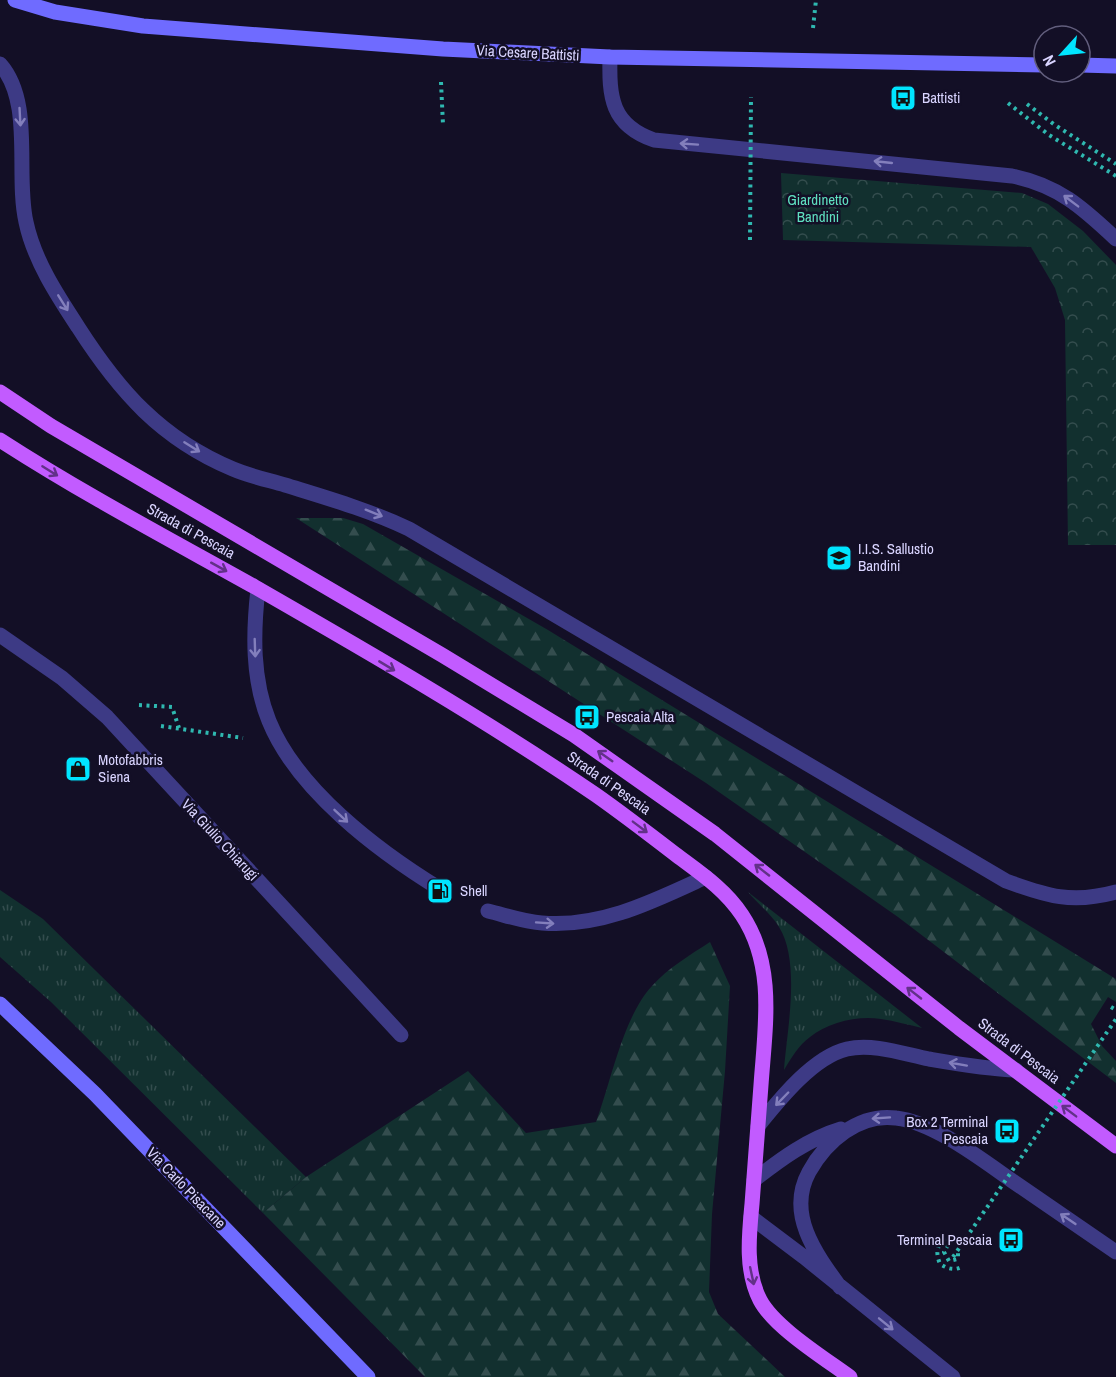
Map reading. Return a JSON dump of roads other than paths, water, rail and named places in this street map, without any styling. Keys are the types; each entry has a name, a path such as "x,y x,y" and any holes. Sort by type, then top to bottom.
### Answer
{"main road":[{"name":"Strada di Pescaia","path":"0,392 80,443 574,735 716,834 900,982 1116,1146"},
{"name":"Strada di Pescaia","path":"0,440 64,480 258,589 554,767 618,811 706,877 740,911 749,926 762,960 767,1000 751,1217 750,1270 753,1284 760,1301 777,1321 850,1377"}],"street":[{"name":"Via Cesare Battisti","path":"15,0 55,12 143,26 443,49 610,57 1032,65"},
{"path":"610,57 609,89 612,101 630,127 648,138 667,142 1001,174 1032,180 1046,184 1063,195 1090,215 1116,239"},
{"path":"0,64 13,83 20,111 22,199 31,243 59,297 98,357 131,400 155,422 195,450 233,469 360,508 408,529 1006,881 1043,894 1071,899 1116,892"},
{"path":"1092,66 1116,66"},
{"path":"258,589 255,615 256,670 269,720 281,746 318,795 353,827 417,875 440,889"},
{"name":"Via Giulio Chiarugi","path":"0,635 62,678 107,717 401,1035"},
{"path":"488,911 541,923 574,923 604,919 631,910 706,877"},
{"name":"Via Carlo Pisacane","path":"0,1004 95,1094 368,1377"},
{"path":"758,1126 779,1101 817,1065 847,1049 875,1048 988,1069 1016,1070"},
{"path":"754,1180 811,1140 875,1118 897,1118 918,1124 958,1144 1116,1252"},
{"path":"840,1287 808,1239 803,1221 801,1195 806,1178 827,1145 855,1125"},
{"path":"751,1217 840,1287 940,1372 953,1377"}],"place":[{"name":"Battisti","path":"903,98"},
{"name":"I.I.S. Sallustio Bandini","path":"839,558"},
{"name":"Pescaia Alta","path":"587,717"},
{"name":"Motofabbris Siena","path":"78,769"},
{"name":"Shell","path":"440,891"},
{"name":"Box 2 Terminal Pescaia","path":"1007,1131"},
{"name":"Terminal Pescaia","path":"1011,1240"}],"park label":[{"name":"Giardinetto Bandini","path":"818,208"}]}
